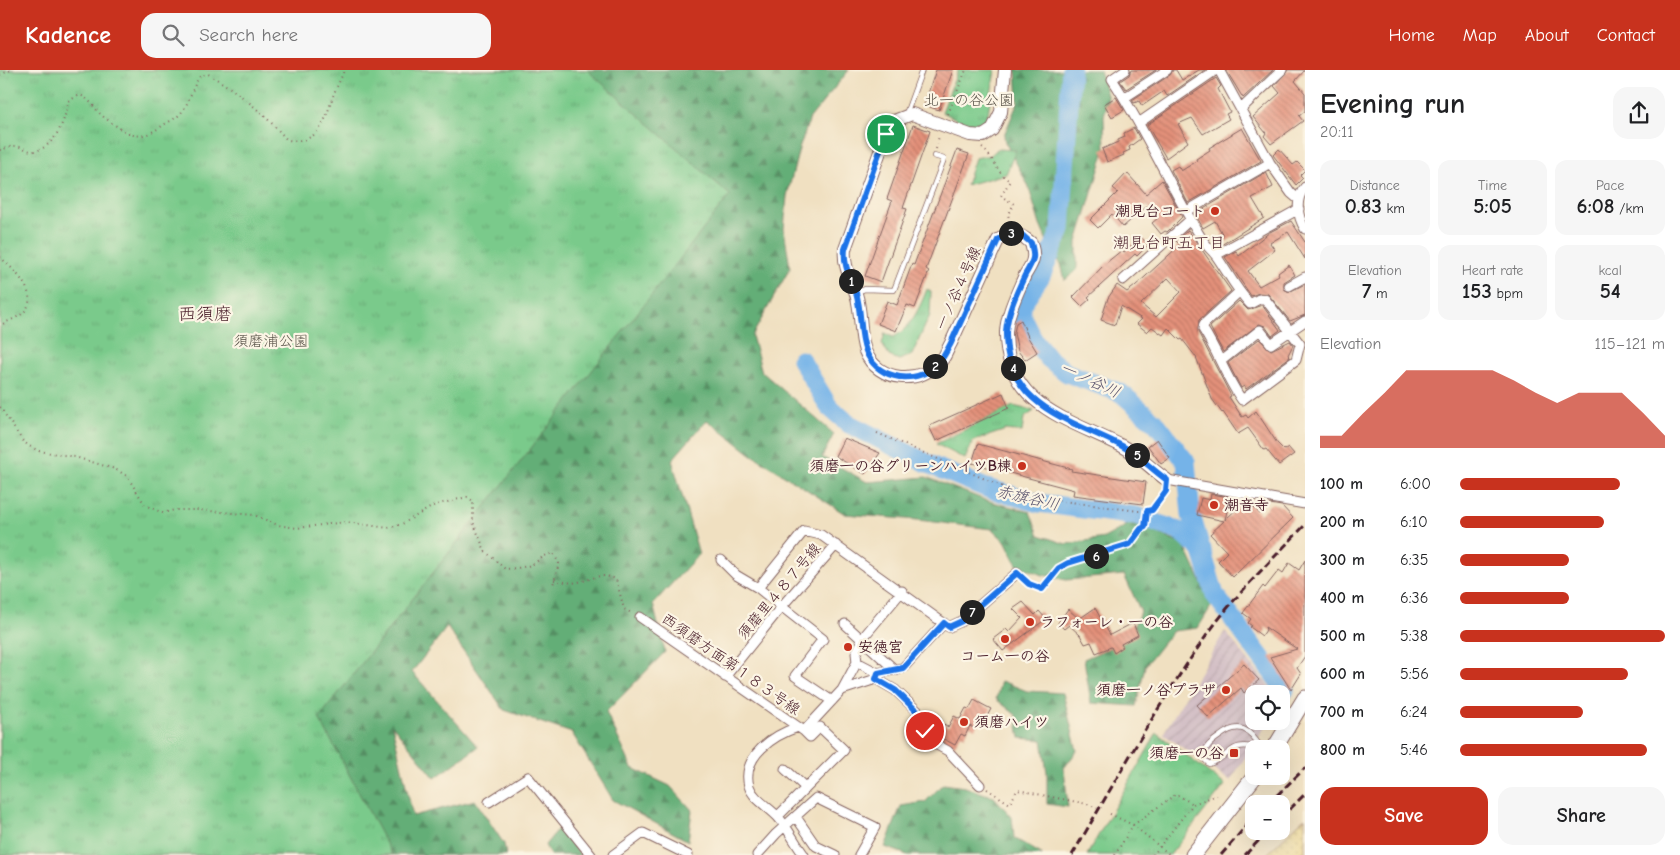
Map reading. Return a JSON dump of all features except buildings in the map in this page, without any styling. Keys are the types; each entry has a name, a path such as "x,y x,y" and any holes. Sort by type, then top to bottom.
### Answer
{"highway":[{"path":"1279,740 1305,698"},
{"path":"1193,855 1247,785"}],"street":[{"path":"905,115 912,114 970,136 983,136 992,130 1001,112 1006,70"},
{"path":"1125,70 1112,79 1140,122 1163,170 1203,241 1216,255 1238,292 1250,304 1259,299 1264,299 1300,344 1301,350 1296,360 1242,400 1231,386 1221,361 1203,329 1204,324 1238,292"},
{"path":"1124,98 1167,70"},
{"path":"1140,122 1217,70 1241,109 1270,163 1291,193 1298,199"},
{"path":"1241,109 1282,70"},
{"name":"一ノ谷４号線","path":"905,115 894,121 886,134 845,249 846,267 856,293 865,350 872,360 879,369 893,376 919,376 930,370 942,360 998,240 1011,233 1022,235 1031,243 1033,258 1015,296 1006,330 1008,350 1020,384 1027,394 1044,409 1137,455 1150,469 1167,480"},
{"path":"1123,280 1189,215 1270,163"},
{"path":"1305,187 1298,199 1299,220 1305,228"},
{"path":"1216,255 1299,209"},
{"path":"1290,286 1305,277"},
{"path":"1221,361 1260,330 1271,344 1305,321"},
{"path":"1167,480 1305,504"},
{"path":"758,588 804,531 822,535 902,591 949,627 962,621 1017,573"},
{"name":"須磨里４８７号線","path":"725,677 782,606 836,545"},
{"path":"721,560 736,575 758,588 823,639 795,676 832,701"},
{"path":"842,690 857,662 856,653 864,637 902,591"},
{"name":"西須磨方面第１８３号線","path":"640,618 801,729 842,690 903,668 944,623"},
{"path":"845,624 864,637 895,670"},
{"path":"857,662 895,690 926,720 925,731 938,745 948,751 980,785"},
{"path":"778,816 844,750 820,727 810,738 801,729 782,733 762,746 749,767 749,787 761,802 778,816 804,855"},
{"path":"785,769 806,788"},
{"path":"489,802 528,777 591,855"},
{"path":"757,855 816,798 875,827 859,855"},
{"path":"796,817 816,846 835,855"},
{"path":"613,855 643,833 688,855"}],"lane":[{"path":"905,115 922,70"},
{"path":"856,293 865,289 894,290 944,159 934,156"},
{"path":"1229,729 1244,729 1255,738 1261,748 1234,747 1219,761 1209,764 1202,757 1206,746 1229,729"}],"path":[{"path":"0,75 11,70"},
{"path":"0,150 15,146 33,152 43,148 51,141 66,118 68,101 80,95 88,98 101,115 133,136 140,137 154,132 180,114 193,85 200,76 208,74 224,83 269,119 287,140 297,141 309,138 321,129 344,70"},
{"path":"945,118 951,110 966,70"},
{"path":"934,156 940,133"},
{"path":"980,147 991,155 1001,176 1010,181 1001,196 1014,204 1008,214 1010,224"},
{"path":"0,257 16,272 30,297 30,304 24,311 0,326"},
{"path":"0,407 22,440 29,446 39,451 75,456 115,469 127,476 145,505 164,513 175,510 199,510 254,516 297,528 346,522 388,528 402,524 435,505 467,497 473,501 473,522 485,551 505,569 518,568 536,562 543,555 553,553 559,563 553,585"},
{"path":"877,433 1025,496 1138,512 1147,511 1152,510 1166,491 1167,480"},
{"path":"1017,573 1029,584 1042,589 1059,568 1068,563 1130,544 1146,523 1147,511"},
{"path":"554,580 576,583 595,576 606,576 616,579 624,609 640,618"},
{"path":"980,785 1010,804 1017,790 1087,804 1098,808"},
{"path":"1115,855 1133,825 1176,794 1193,804"},
{"path":"1153,855 1193,804 1217,795"},
{"path":"1110,814 1133,825 1170,855"}],"shaded area":[{"path":"1225,631 1268,685 1245,685 1245,730 1263,730 1257,740 1245,740 1245,758 1230,781 1163,734"}],"green space":[{"name":"須磨浦公園","path":"0,70 849,70 810,118 799,149 787,196 784,229 790,268 752,336 762,372 834,434 822,457 867,482 926,477 985,500 1030,512 1039,535 1066,544 1104,538 1133,522 1184,545 1212,605 1198,628 1173,631 1145,666 1136,706 1091,703 1084,659 1125,641 1141,612 1124,575 1066,580 1043,575 1017,565 1006,542 992,529 845,514 751,454 707,420 672,460 699,554 653,604 665,652 606,712 632,768 670,786 692,810 688,841 613,800 572,733 504,710 447,627 412,672 478,747 435,778 392,725 413,816 475,800 504,844 506,855 0,855"},
{"name":"須磨浦公園","path":"0,70 587,70 730,195 319,718 392,855 0,855"},
{"name":"北一の谷公園","path":"958,70 995,70 987,120 982,123 970,124 942,112"},
{"path":"1016,70 1100,70 1108,99 1104,116 1105,150 1077,242 1077,270 1065,280 1061,264 1049,246 1040,225 1028,185 1005,142 1004,135 1018,102"},
{"path":"997,149 1016,150 1006,174 966,185 975,158 991,155"},
{"path":"927,289 931,292 930,315 912,355 899,360 889,356 882,344 885,333 893,337 905,329 918,309"},
{"path":"1013,406 1034,411 1024,418 1022,432 1006,430 973,441 965,459 936,444"},
{"path":"1001,681 1027,691 1063,693 1077,751 1064,768 1068,807 1047,804 1047,773 1042,740 1020,738 1016,715 996,699"},
{"path":"1157,733 1225,785 1170,855 1087,855"},
{"path":"943,784 965,787 994,797 1012,817 1014,838 1043,855 908,855 885,847 901,806 925,802"},
{"path":"559,828 581,855 550,855 545,845"}],"sand":[{"path":"1305,818 1305,855 1266,855 1281,840 1290,840 1290,832"}],"waterway":[{"name":"一ノ谷川","path":"1071,70 1061,230 1041,276 1021,305 1022,317 1033,339 1048,358 1067,373 1121,393 1156,423 1186,462 1191,515 1215,595 1281,685"},
{"name":"赤旗谷川","path":"801,360 829,407 849,424 935,467 986,488 1039,503 1136,516 1179,531 1202,550"}],"railway":[{"path":"1072,855 1155,714 1209,632 1243,590 1305,525"},
{"path":"1277,795 1305,768"},
{"path":"1290,809 1305,794"},
{"path":"1221,855 1245,827"},
{"path":"1245,855 1259,840"}],"place":[{"name":"潮見台コート","path":"1215,211"},
{"name":"須磨一の谷グリーンハイツB棟","path":"1022,466"},
{"name":"潮音寺","path":"1214,505"},
{"name":"ラフォーレ・一の谷","path":"1030,622"},
{"name":"コーム一の谷","path":"1005,639"},
{"name":"安徳宮","path":"848,647"},
{"name":"須磨一ノ谷プラザ","path":"1226,690"},
{"name":"須磨ハイツ","path":"964,722"},
{"name":"須磨一の谷","path":"1234,753"}],"district":[{"name":"潮見台町五丁目","path":"1169,243"},
{"name":"西須磨","path":"205,314"}],"route":[{"path":"886,134 845,249 844,259 856,294 865,350 879,369 893,376 909,378 919,376 942,360 998,240 1011,233 1022,235 1031,243 1033,258 1015,296 1006,330 1012,366 1020,384 1027,394 1044,409 1137,455 1150,469 1167,480 1166,491 1152,510 1147,511 1145,527 1141,529 1136,540 1118,549 1068,563 1059,568 1042,589 1029,584 1017,573 962,621 949,627 944,623 903,668 878,673 876,679 895,690 926,720 925,731"}]}
